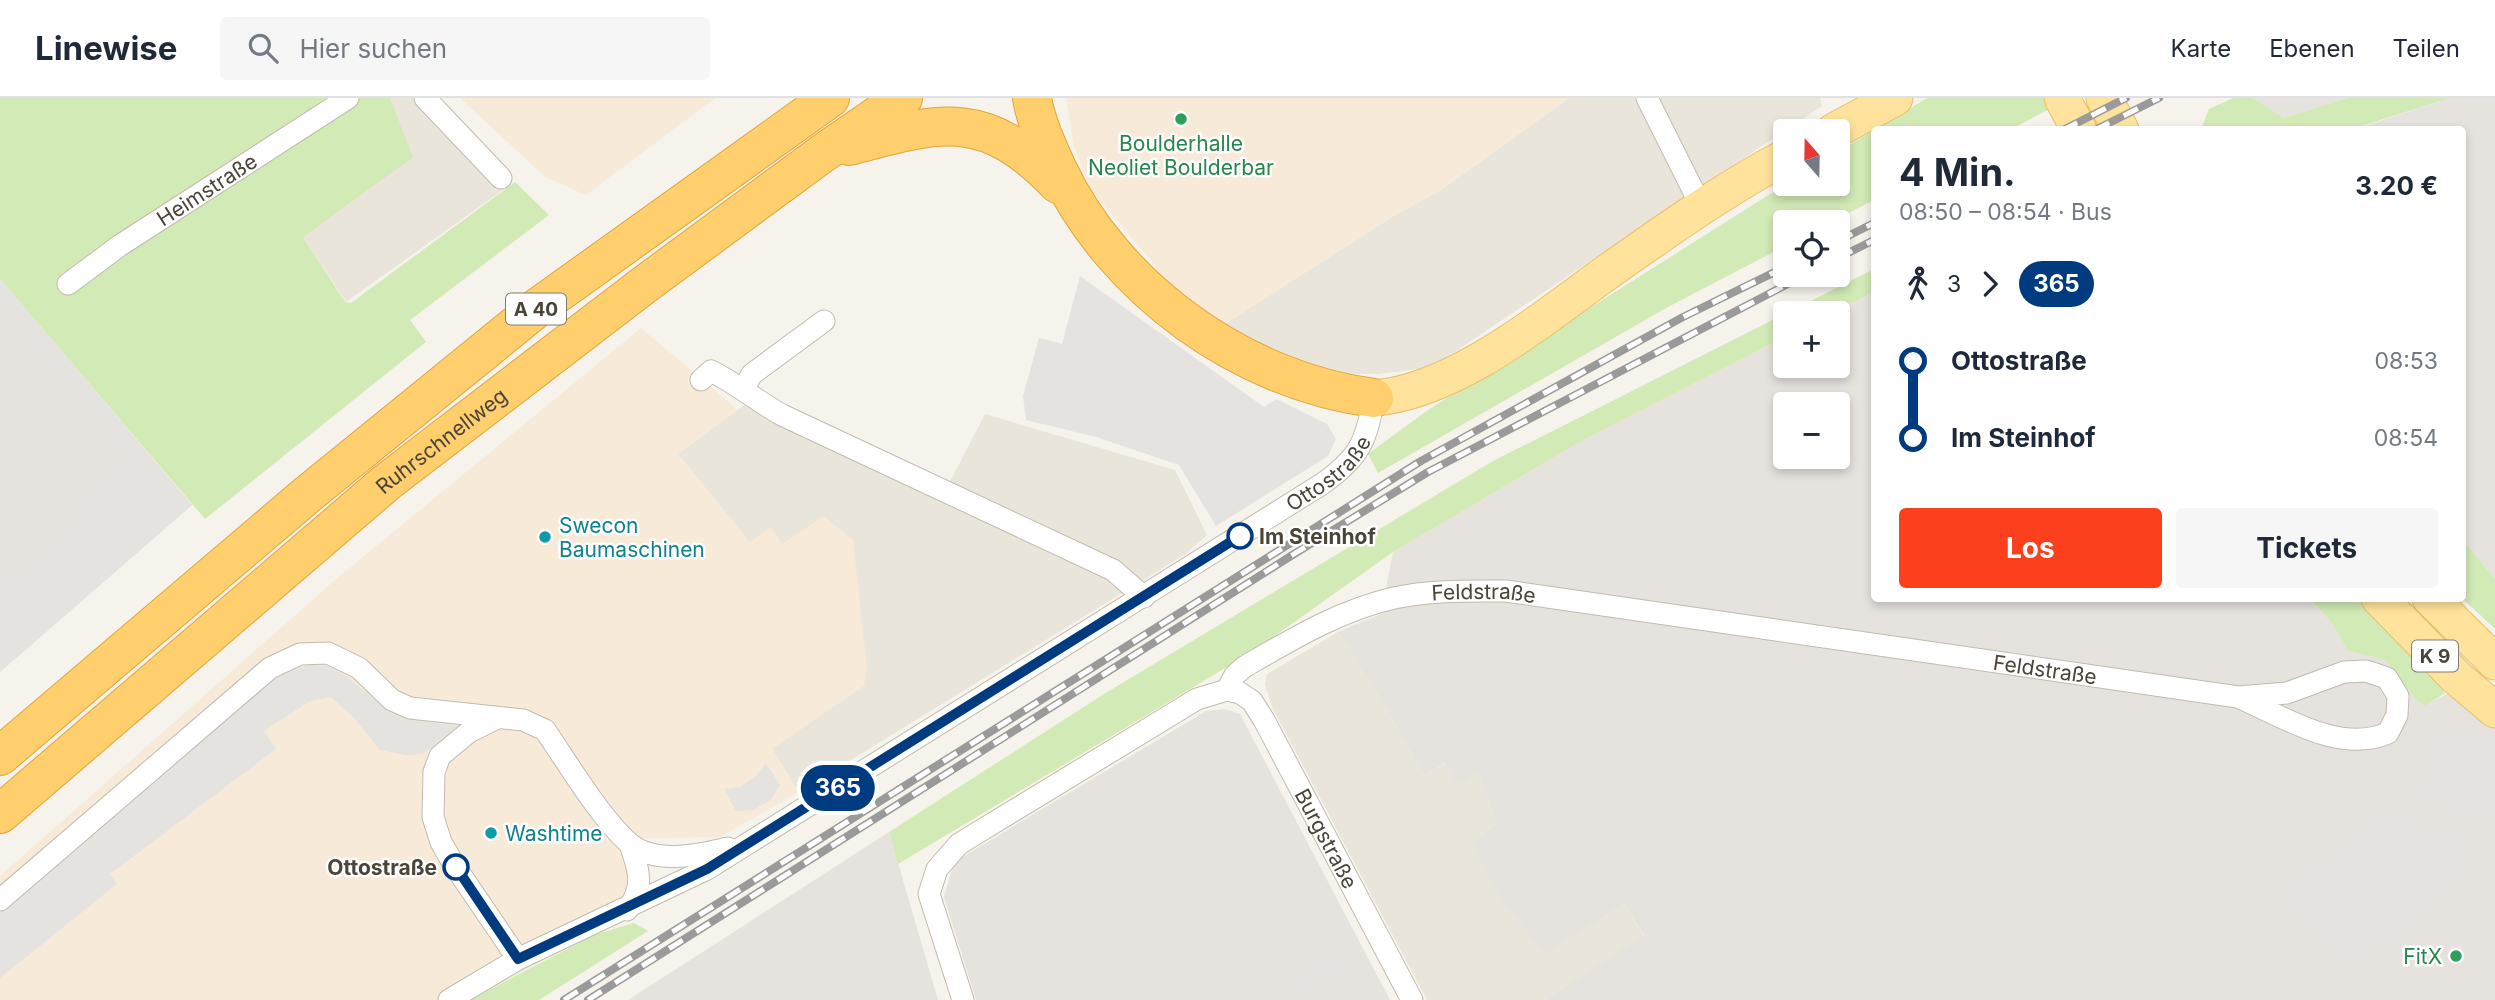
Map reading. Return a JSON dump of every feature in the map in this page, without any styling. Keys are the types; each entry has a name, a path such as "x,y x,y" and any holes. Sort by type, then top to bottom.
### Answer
{"highway":[{"path":"773,137 810,98"},
{"name":"Ruhrschnellweg","path":"0,756 308,494 527,317 830,98"},
{"name":"Ruhrschnellweg","path":"0,814 387,482 823,153 903,98"},
{"path":"1032,98 1045,142 1071,198 1101,244 1142,285 1197,328 1292,379 1335,393 1374,398"},
{"path":"823,153 921,127 967,125 1000,136 1033,158 1071,198"}],"main road":[{"path":"1829,119 1858,98"},
{"path":"1850,123 1895,98"},
{"path":"2062,98 2077,126"},
{"path":"2104,98 2118,126"},
{"path":"1374,398 1418,391 1460,371 1773,163"},
{"name":"K 9","path":"2383,602 2456,677 2495,710"},
{"name":"K 9","path":"2434,602 2495,662"}],"street":[{"name":"Heimstraße","path":"68,284 130,239 348,98"},
{"path":"425,98 501,178"},
{"path":"1647,98 1702,208"},
{"path":"744,388 752,374 824,321"},
{"path":"701,380 711,372 744,388 754,400 782,415 1113,570 1144,597"},
{"name":"Ottostraße","path":"449,1000 518,959 627,910 707,869 1144,597 1342,470 1358,454 1367,435 1374,398"},
{"name":"Feldstraße","path":"1227,690 1235,675 1244,667 1325,623 1359,608 1405,596 1506,591 2238,697 2287,693 2344,671 2365,671 2387,678 2398,696 2397,715 2388,733 2370,741 2344,740 2238,697"},
{"path":"0,901 260,677 284,659 300,654 328,653 359,668 391,700 410,708 523,720 545,730 630,844 638,868 638,896 627,910"},
{"path":"961,999 929,894 937,869 959,844 1197,699 1227,690"},
{"name":"Burgstraße","path":"1227,690 1240,693 1252,702 1264,720 1412,1000"},
{"path":"497,718 469,732 440,756 434,772 433,817 441,842 454,865 518,959"},
{"name":"Ottostraße","path":"630,844 667,857 702,855 750,842"}],"shaded area":[{"path":"0,98 421,98 503,190 346,302 303,237"},
{"path":"460,98 715,98 586,195 545,177"},
{"path":"1066,98 1569,98 1441,190 1397,214 1223,325 1174,288 1090,189 1074,146"},
{"path":"1569,98 1820,98 1822,106 1803,119 1773,119 1773,139 1447,357 1420,369 1378,374 1334,374 1295,362 1223,325 1397,214 1441,190"},
{"path":"2253,98 2348,98 2284,118"},
{"path":"2450,98 2495,98 2495,579 2466,544 2466,126 2364,126"},
{"path":"1080,276 1264,407 1276,399 1327,424 1336,439 1328,456 1216,526 1179,465 1096,437 1026,420 1023,396 1039,338 1062,344"},
{"path":"0,279 192,505 0,672"},
{"path":"0,279 192,505 0,672 0,588 78,523 69,511 132,456 22,328 29,322 14,304 0,316"},
{"path":"1871,294 1871,602 2313,602 2332,623 2348,651 2385,660 2416,700 2424,706 2454,690 2495,725 2495,1000 1545,1000 1644,935 1624,904 1546,953 1502,902 1471,843 1497,823 1478,773 1458,784 1445,763 1424,775 1338,632 1381,614 1393,552 1583,440 1773,343 1773,378 1850,378 1850,304"},
{"path":"641,328 738,410 678,454 750,542 771,527 782,544 824,516 853,540 867,668 864,686 772,749 799,792 720,837 644,838 620,919 470,1000 0,1000 0,876 335,580"},
{"path":"744,405 941,499 985,414 1175,470 1207,535 1184,555 799,792 772,749 781,544 750,543 678,454"},
{"path":"1338,632 1424,775 1446,763 1478,773 1497,823 1471,843 1546,952 1624,904 1644,936 1545,1000 1427,1000 1272,707 1265,684 1267,674"},
{"path":"308,665 329,666 346,676 390,712 405,719 460,726 423,754 406,755 380,750 355,719 331,697 310,701 264,731 276,749 110,874 117,884 0,978 0,909 266,682"},
{"path":"1224,709 1240,714 1390,1000 976,1000 944,897 954,862 1206,711"},
{"path":"2445,725 2495,745 2495,826 2417,800"},
{"path":"766,763 780,785 771,800 753,810 736,811 724,789 740,787 756,776"},
{"path":"2384,810 2394,823 2402,817 2472,842 2464,869 2468,874 2351,972 2289,901 2290,888"},
{"path":"889,832 938,1000 628,1000"},
{"path":"1347,947 1354,959 1300,990 1293,977"}],"green space":[{"path":"0,98 390,98 413,157 303,237 345,302 351,303 515,182 549,215 410,320 426,342 205,519 0,279"},
{"path":"1927,98 2045,98 2051,108 2017,126 1881,126"},
{"path":"2233,98 2253,98 2284,118 2348,98 2450,98 2361,126 2202,126 2209,109"},
{"path":"1871,132 1871,202 1850,212 1850,210 1773,210 1773,252 1668,307 1378,473 1368,454 1428,410 1773,192 1773,196 1850,196 1850,145"},
{"path":"1871,271 1871,294 1850,304 1850,301 1811,301 1838,287 1850,287 1850,281"},
{"path":"1773,320 1773,343 1583,440 1393,552 1252,652 898,864 889,832 1104,694 1493,461"},
{"path":"2466,544 2495,579 2495,629 2466,602"},
{"path":"2313,602 2367,602 2445,693 2425,706 2416,700 2385,660 2348,651 2332,623"},
{"path":"634,923 648,931 539,1000 470,1000 594,935"}],"railway":[{"path":"2071,126 2126,98"},
{"path":"2103,126 2159,98"},
{"path":"1850,235 1871,224"},
{"path":"1850,252 1871,242"},
{"path":"564,1000 1421,461 1683,317 1773,273"},
{"path":"588,1000 1428,472 1782,287"}],"bus line":[{"name":"365","path":"456,867 518,959 627,910 707,869 1240,536"}],"place":[{"name":"Boulderhalle Neoliet Boulderbar","path":"1181,119"},
{"name":"Im Steinhof","path":"1240,536"},
{"name":"Swecon Baumaschinen","path":"545,537"},
{"name":"Washtime","path":"491,833"},
{"name":"Ottostraße","path":"456,867"},
{"name":"FitX","path":"2456,956"}]}
